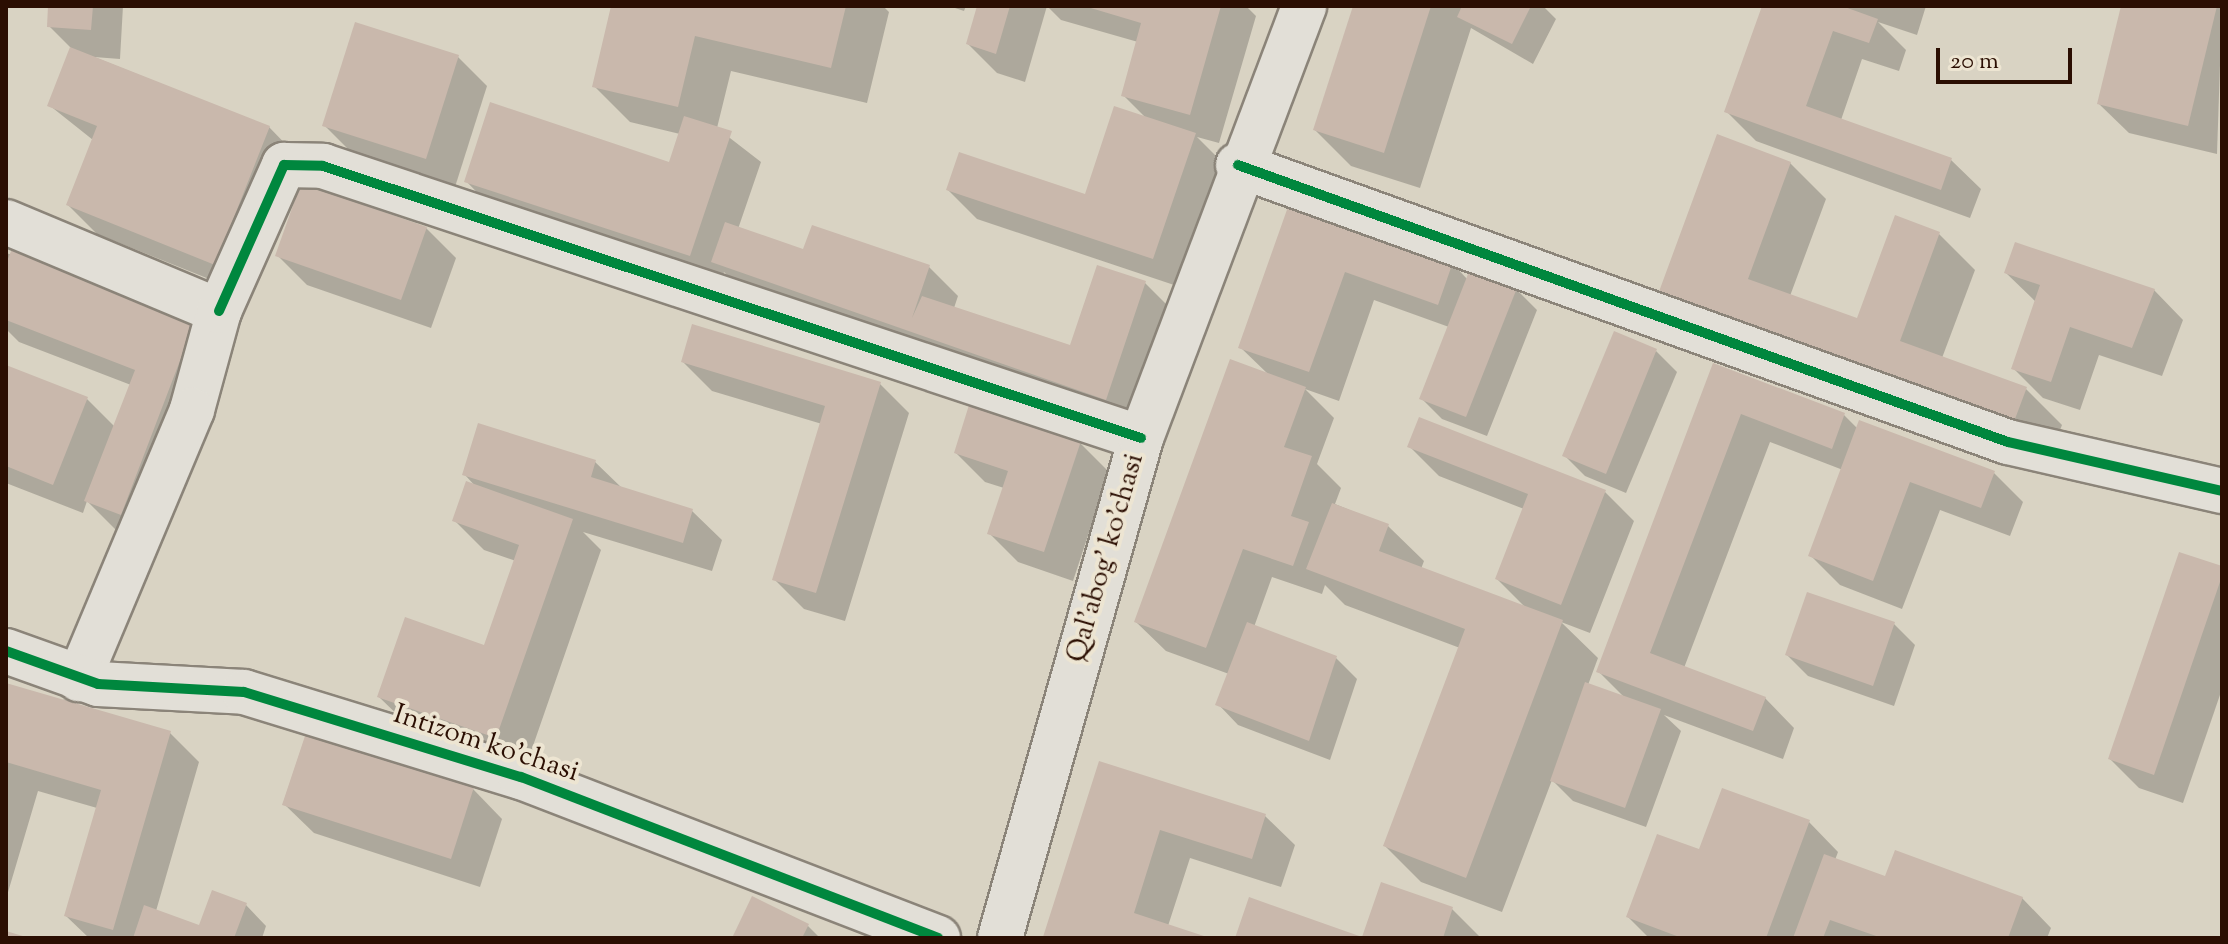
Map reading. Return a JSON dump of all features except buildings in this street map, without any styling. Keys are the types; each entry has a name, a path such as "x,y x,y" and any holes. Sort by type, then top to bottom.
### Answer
{"street":[{"name":"Qal'abog' ko'chasi","path":"1000,938 1141,438 1238,165 1304,6"},
{"path":"79,679 192,410 219,311 284,165 323,166 1141,438"},
{"path":"1238,165 2008,442 2222,491"},
{"path":"6,222 219,311"},
{"name":"Intizom ko'chasi","path":"6,651 79,679 244,692 521,777 938,938"}],"cycle path":[{"path":"219,311 284,165 323,166 1141,438"},
{"path":"1238,165 2008,442 2222,491"},
{"path":"6,651 98,684 244,692 521,777 938,938"}]}
